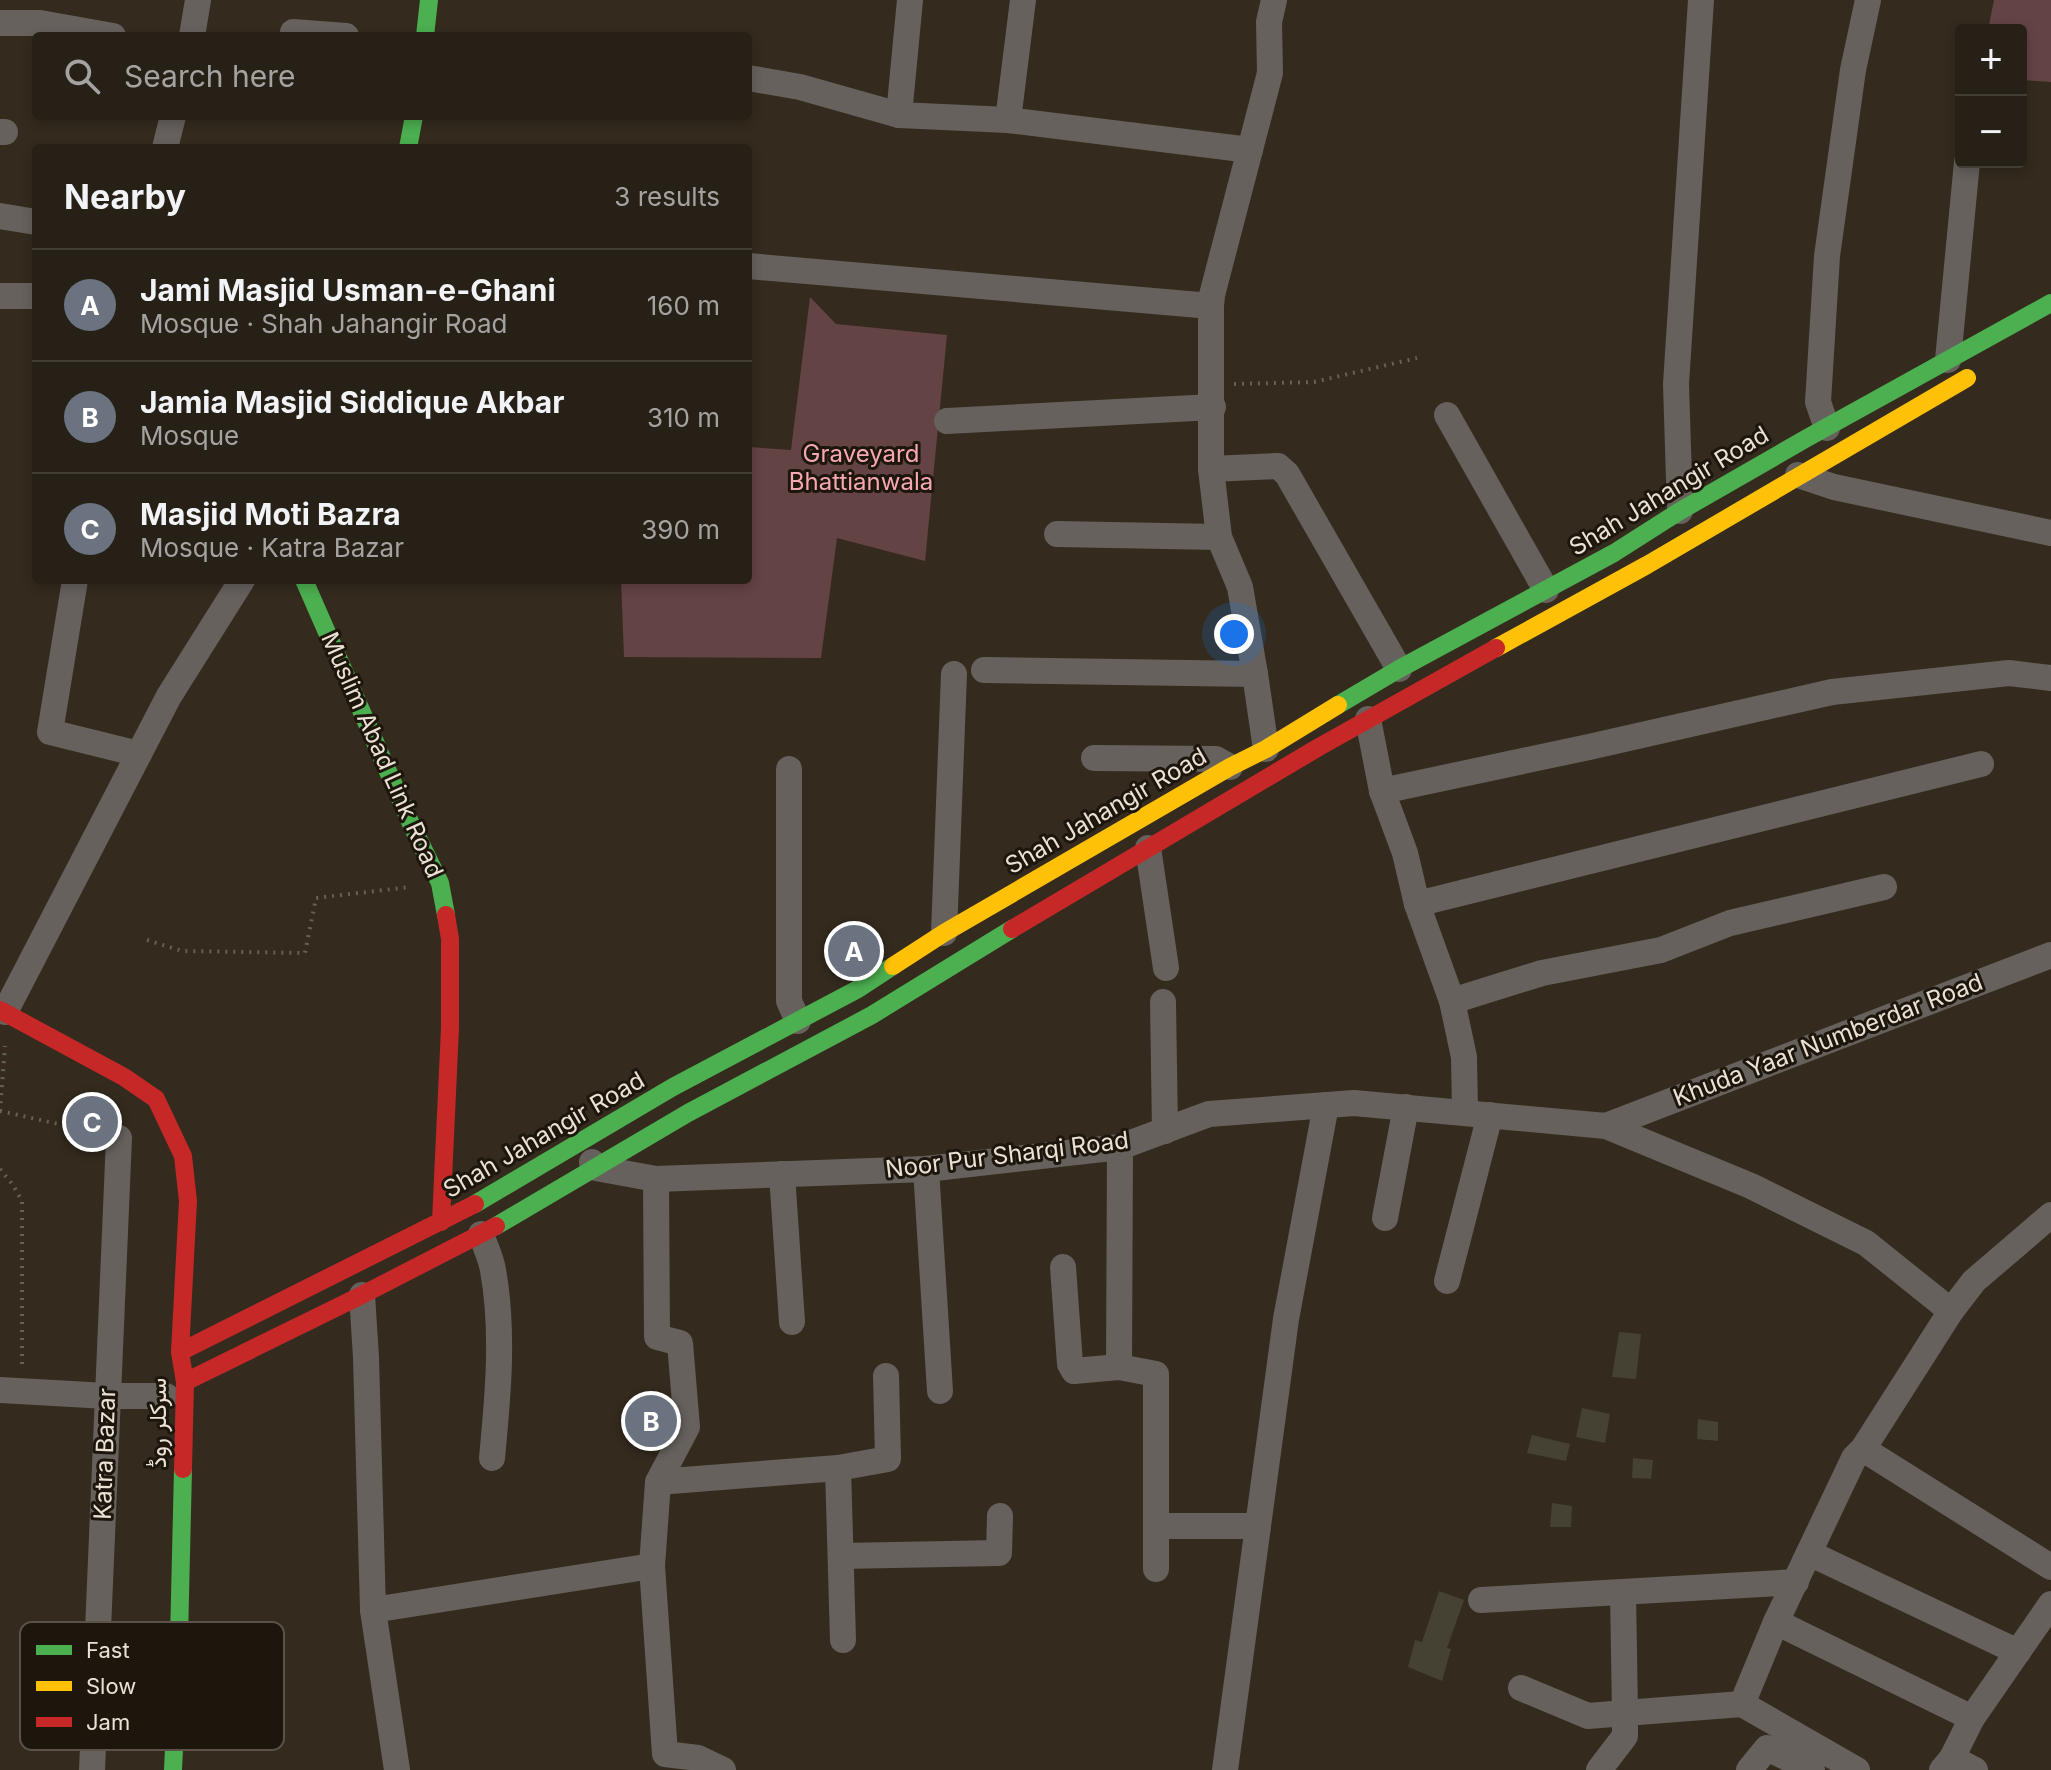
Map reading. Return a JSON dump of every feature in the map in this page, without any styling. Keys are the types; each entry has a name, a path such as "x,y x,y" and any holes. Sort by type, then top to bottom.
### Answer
{"street":[{"path":"193,32 198,0"},
{"path":"425,32 429,0"},
{"path":"899,115 910,0"},
{"path":"1008,120 1023,0"},
{"path":"1266,749 1240,587 1219,537 1211,469 1211,306 1270,73 1269,22 1274,0"},
{"path":"1680,511 1676,384 1701,0"},
{"path":"1827,428 1818,402 1827,256 1853,70 1868,0"},
{"path":"0,23 41,12 101,32"},
{"path":"752,79 800,87 899,115 1008,120 1250,150"},
{"path":"166,144 172,120"},
{"path":"409,144 413,120"},
{"path":"1948,360 1966,168"},
{"path":"0,216 32,221"},
{"path":"752,266 1211,306"},
{"path":"0,296 32,296"},
{"name":"Shah Jahangir Road","path":"180,1352 506,1187 673,1087 858,989 944,933 1266,749 1399,669 1614,553 1807,438 2051,303"},
{"name":"Shah Jahangir Road","path":"172,1395 521,1213 688,1113 872,1015 1368,719 1647,565 1984,368"},
{"path":"947,421 1212,396"},
{"path":"1447,415 1546,590"},
{"path":"1211,469 1278,466 1287,474 1399,669"},
{"path":"1798,475 1834,487 2051,533"},
{"path":"1057,534 1219,537"},
{"path":"74,584 50,732 139,754"},
{"path":"2,1011 169,696 239,584"},
{"name":"Muslim Abad Link Road","path":"306,584 440,883 450,939 450,1028 441,1222"},
{"path":"984,670 1255,674"},
{"path":"1382,791 1832,692 2009,673 2051,678"},
{"path":"944,933 954,674"},
{"path":"1368,719 1382,791 1405,853 1417,904 1452,1001 1478,1114 1447,1281"},
{"path":"1094,758 1216,759 1230,767"},
{"path":"1417,904 1981,764"},
{"path":"789,769 789,1001 798,1021"},
{"path":"1148,848 1166,968"},
{"path":"1452,1001 1542,973 1661,950 1730,923 1884,887"},
{"name":"Khuda Yaar Numberdar Road","path":"1606,1126 2051,955"},
{"path":"1163,1002 1165,1131"},
{"name":"سرکلر روڈ","path":"2,1011 124,1077 156,1099 183,1156 188,1201 180,1352 172,1395 179,1622"},
{"name":"Noor Pur Sharqi Road","path":"596,1168 656,1179 926,1169 1120,1147 1209,1114 1354,1103 1606,1126"},
{"path":"1225,1770 1286,1319 1326,1105"},
{"path":"1385,1218 1406,1107"},
{"path":"1606,1126 1751,1186 1866,1243 1951,1311"},
{"name":"Katra Bazar","path":"98,1622 119,1138"},
{"path":"578,1144 596,1168"},
{"path":"1119,1367 1120,1147"},
{"path":"926,1169 940,1391"},
{"path":"782,1174 792,1322"},
{"path":"656,1179 657,1337 680,1343 687,1427 658,1482 652,1566 665,1754 698,1758 723,1770"},
{"path":"1742,1704 1776,1622 1854,1458 1974,1281 2051,1215"},
{"path":"481,1234 493,1267 498,1322 492,1458"},
{"path":"1063,1267 1070,1364 1074,1371 1119,1367 1156,1374 1156,1569"},
{"path":"362,1295 373,1610 397,1770"},
{"path":"658,1482 838,1468 888,1459 886,1376"},
{"path":"11,1391 107,1396 172,1395"},
{"path":"1863,1449 2051,1567"},
{"path":"838,1468 843,1640"},
{"path":"841,1556 999,1553 1000,1516"},
{"path":"1157,1526 1258,1526"},
{"path":"1809,1553 2018,1652"},
{"path":"373,1610 652,1566"},
{"path":"1481,1600 1796,1582"},
{"path":"1599,1770 1625,1736 1623,1592"},
{"path":"1956,1766 1972,1718 2051,1605"},
{"path":"1776,1622 1972,1718"},
{"path":"1521,1688 1588,1716 1742,1704"},
{"path":"1742,1704 1772,1736 1812,1770"},
{"path":"1749,1770 1772,1736"},
{"path":"1772,1736 1857,1770"},
{"name":"Katra Bazar","path":"92,1770 93,1750"},
{"name":"سرکلر روڈ","path":"173,1770 174,1750"}],"path":[{"path":"1212,396 1314,382 1417,358"},
{"path":"147,940 182,951 305,953 316,898 440,883"},
{"path":"2,1011 0,1111 119,1138"},
{"path":"0,1169 22,1201 11,1391"}],"green space":[{"path":"1994,0 2051,0 2051,82 2027,80 2027,24 1989,24"},
{"name":"Graveyard Bhattianwala","path":"810,297 836,324 947,335 925,561 837,538 821,658 624,657 621,584 752,584 752,447 791,450"}],"building":[{"path":"1619,1332 1641,1334 1636,1379 1612,1377"},
{"path":"1582,1408 1610,1414 1605,1443 1576,1437"},
{"path":"1698,1419 1718,1422 1718,1441 1697,1439"},
{"path":"1532,1435 1570,1444 1566,1461 1527,1453"},
{"path":"1633,1458 1653,1460 1651,1479 1632,1478"},
{"path":"1552,1503 1572,1506 1571,1527 1550,1527"},
{"path":"1439,1591 1464,1600 1447,1648 1451,1649 1442,1681 1408,1667 1415,1640 1422,1642"}],"traffic: fast":[{"path":"425,32 429,0"},
{"path":"409,144 413,120"},
{"path":"1338,705 1614,553 1807,438 2051,303"},
{"path":"306,584 440,883 446,915"},
{"path":"496,1226 688,1113 872,1015 1012,929"},
{"path":"475,1204 673,1087 858,989 893,966"},
{"path":"179,1622 183,1469"},
{"path":"173,1770 174,1750"}],"traffic: slow":[{"path":"1496,648 1647,565 1967,378"},
{"path":"893,966 944,933 1338,705"}],"traffic: jam":[{"path":"1012,929 1319,747 1496,648"},
{"path":"441,1222 450,1028 450,939 446,915"},
{"path":"0,1010 124,1077 156,1099 183,1156 188,1201 180,1352 185,1382 183,1469"},
{"path":"180,1352 475,1204"},
{"path":"185,1382 496,1226"}],"place":[{"name":"Jami Masjid Usman-e-Ghani","path":"854,951"},
{"name":"Masjid Moti Bazra","path":"92,1122"},
{"name":"Jamia Masjid Siddique Akbar","path":"651,1421"}]}
